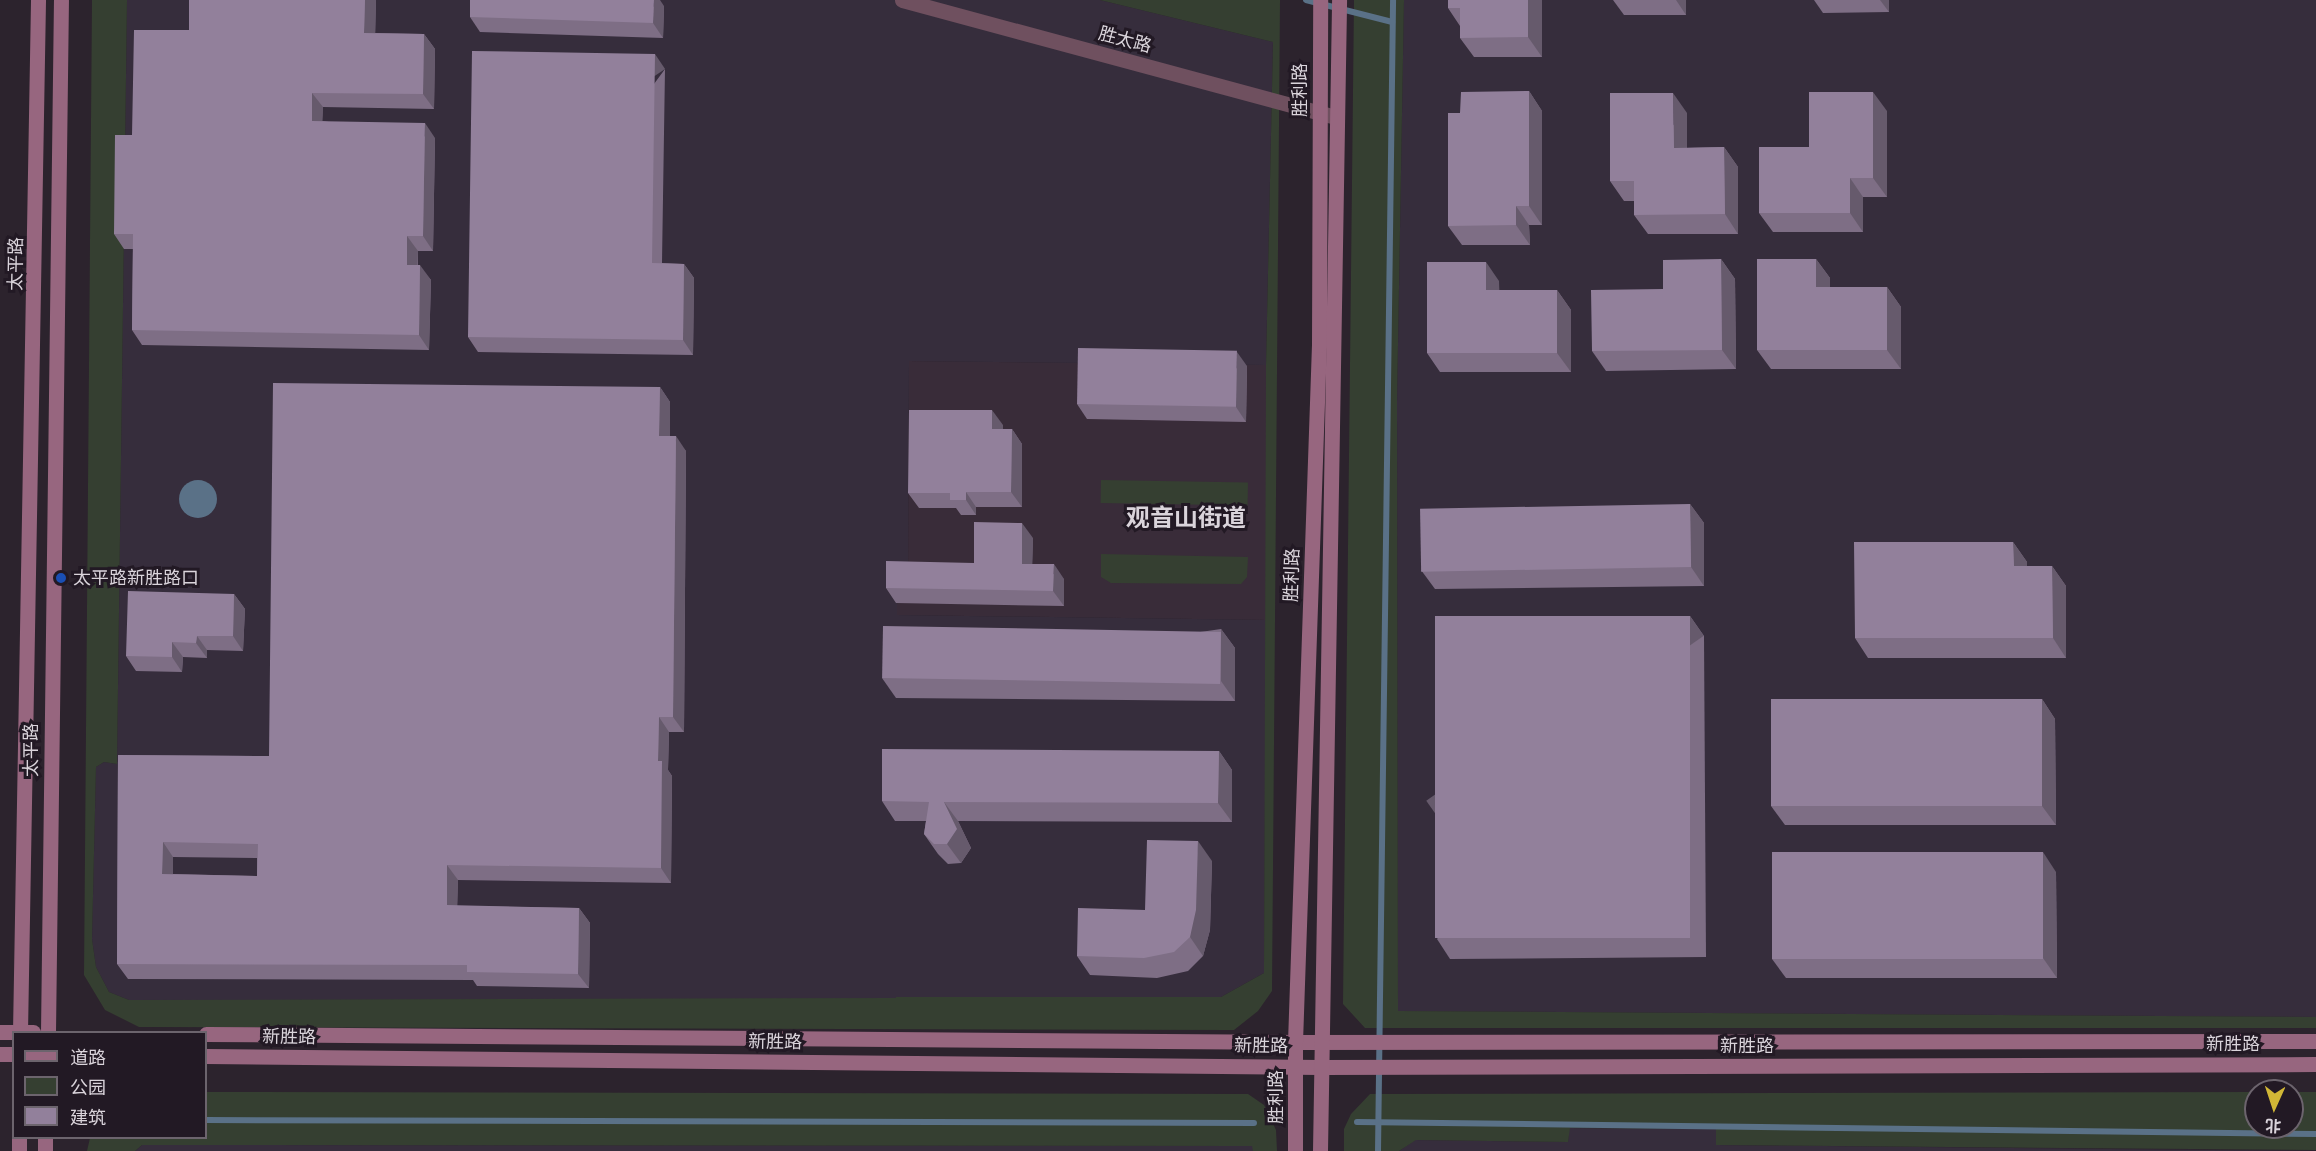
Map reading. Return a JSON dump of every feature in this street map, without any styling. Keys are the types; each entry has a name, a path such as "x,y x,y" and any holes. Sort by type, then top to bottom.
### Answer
{"street":[{"name":"太平路","path":"20,1031 38,0"},
{"name":"太平路","path":"48,1031 61,0"},
{"name":"胜太路","path":"902,0 1337,117"},
{"name":"胜利路","path":"1295,1151 1295,1042 1319,345 1320,0"},
{"name":"胜利路","path":"1320,1151 1339,0"},
{"name":"新胜路","path":"207,1034 1295,1042 2316,1041"},
{"name":"新胜路","path":"207,1056 1320,1067 2316,1064"}],"shaded area":[{"path":"127,0 1100,0 1273,42 1266,365 909,361 908,574 897,574 897,615 1266,620 1264,973 1221,997 1192,999 129,1000 109,992 96,967 92,939 96,767 104,762 117,764"},
{"path":"1404,0 2316,0 2316,1017 1398,1011 1397,402"},
{"path":"909,361 1266,365 1266,620 897,615 896,574 908,574"},
{"path":"1569,1128 1716,1129 1717,1145 2316,1151 1399,1151 1415,1140 1568,1142"},
{"path":"142,1145 1253,1146 1253,1151 135,1151"}],"green space":[{"path":"92,0 127,0 117,764 104,762 96,767 92,939 96,967 109,992 129,1000 1221,997 1264,973 1266,365 1273,42 1100,0 1280,0 1272,991 1258,1011 1234,1030 139,1027 105,1010 84,975"},
{"path":"1354,0 1404,0 1397,402 1398,1011 2316,1017 2316,1028 1365,1028 1343,1004"},
{"path":"1101,480 1248,483 1248,506 1101,503"},
{"path":"1101,554 1248,557 1247,577 1241,584 1111,583 1101,577"},
{"path":"207,1092 1248,1094 1264,1105 1276,1130 1277,1151 1253,1151 1252,1146 142,1145 135,1151 87,1151 90,1139 207,1139"},
{"path":"2244,1092 2244,1139 2304,1139 2304,1092 2316,1092 2316,1150 1716,1145 1716,1129 1570,1128 1568,1142 1416,1140 1399,1151 1344,1151 1344,1129 1351,1114 1370,1094"}],"water":[{"path":"198,480 211,486 217,499 211,512 198,518 185,512 179,499 185,486"}],"building":[{"path":"189,0 365,0 364,33 424,34 423,94 312,93 312,121 425,123 423,236 407,236 407,265 420,265 419,335 132,330 133,234 114,234 115,135 132,135 134,30 189,30"},
{"path":"470,0 654,0 653,23 470,17"},
{"path":"1448,0 1528,0 1528,37 1460,38 1460,8 1448,8"},
{"path":"472,51 655,54 652,263 684,264 683,340 468,337"},
{"path":"1529,91 1529,206 1516,206 1516,225 1448,226 1448,113 1460,113 1461,92"},
{"path":"1809,92 1873,92 1873,178 1850,178 1850,213 1759,213 1759,147 1809,147"},
{"path":"1610,93 1673,93 1674,148 1724,147 1725,214 1634,215 1634,181 1610,181"},
{"path":"1721,259 1722,350 1592,351 1591,290 1663,289 1663,260"},
{"path":"1757,259 1816,259 1816,287 1887,287 1887,350 1757,350"},
{"path":"1427,262 1486,262 1486,290 1557,290 1557,353 1427,353"},
{"path":"1078,348 1237,351 1236,407 1077,404"},
{"path":"273,383 660,387 659,436 676,436 673,717 659,717 658,761 662,761 661,868 447,865 447,905 579,908 578,974 467,972 467,965 117,964 118,755 269,756","holes":["163,842 258,844 257,876 162,874"]},
{"path":"909,410 992,410 992,429 1012,429 1011,492 966,492 966,500 950,500 950,493 908,493"},
{"path":"1690,504 1691,567 1421,572 1420,509"},
{"path":"974,522 1022,523 1022,564 1054,564 1053,591 886,588 886,561 974,563"},
{"path":"1854,542 2013,542 2014,566 2052,566 2053,638 1855,638"},
{"path":"128,591 234,594 233,636 197,636 196,643 172,642 172,657 126,656"},
{"path":"1435,616 1690,616 1690,938 1435,938"},
{"path":"883,626 1221,632 1220,684 882,678"},
{"path":"1771,699 2042,699 2042,806 1771,806"},
{"path":"882,749 1219,751 1218,803 944,802 957,829 947,844 934,844 924,834 929,802 882,801"},
{"path":"1147,840 1198,841 1196,910 1190,937 1174,952 1144,958 1077,956 1078,908 1145,910"},
{"path":"1772,852 2043,852 2043,959 1772,959"}],"waterway":[{"path":"1306,0 1392,22"},
{"path":"1378,1151 1393,0"},
{"path":"207,1120 1254,1123"},
{"path":"1357,1122 2316,1134"}],"place":[{"name":"太平路新胜路口","path":"61,578"}],"district":[{"name":"观音山街道","path":"1186,519"}]}
